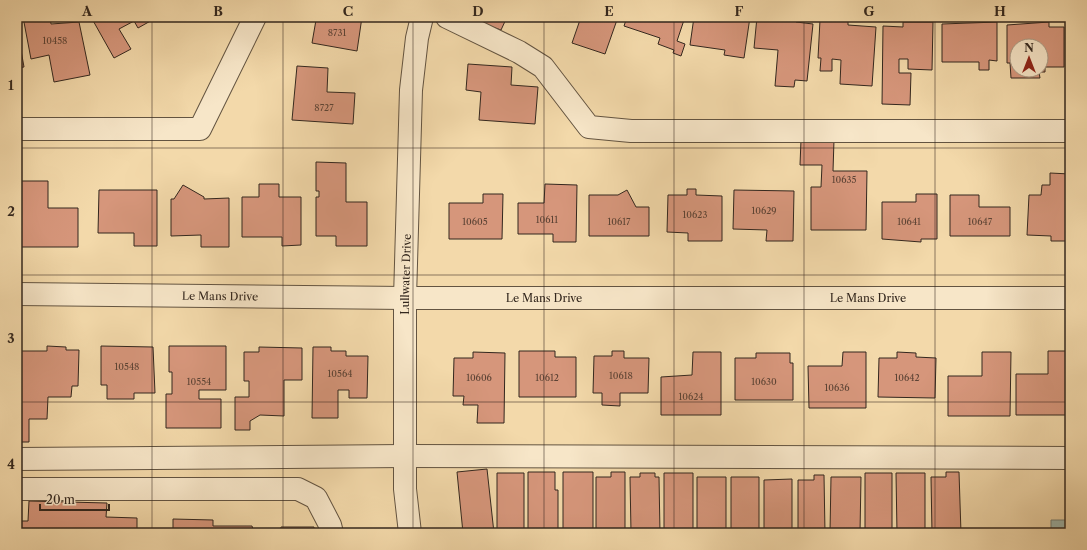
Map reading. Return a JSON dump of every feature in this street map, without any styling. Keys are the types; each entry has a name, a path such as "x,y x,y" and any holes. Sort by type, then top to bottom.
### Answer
{"street":[{"path":"17,129 200,129 255,17"},
{"name":"Lullwater Drive","path":"410,533 405,490 405,298 411,90 417,38 422,17"},
{"path":"448,17 519,52 543,67 589,126 631,131 1070,131"},
{"name":"Le Mans Drive","path":"17,294 405,298 1070,298"},
{"path":"17,459 405,456 1070,458"},
{"path":"17,489 298,490 316,498 330,525 332,533"}],"water":[{"path":"1051,520 1070,520 1070,533 1051,533"}],"building":[{"path":"23,17 50,17 51,24 79,22 90,75 54,82 49,55 31,59"},
{"path":"91,17 153,17 154,19 138,28 134,21 119,29 131,49 114,58"},
{"path":"325,17 362,17 357,51 312,43 316,20 324,21"},
{"path":"477,17 507,17 501,30 475,21"},
{"path":"581,17 618,17 605,54 572,43"},
{"path":"627,17 685,17 677,41 685,44 681,56 673,53 674,50 658,44 660,38 624,26"},
{"path":"694,17 750,17 744,58 724,55 725,50 690,45"},
{"path":"757,17 797,19 796,22 813,24 807,81 795,80 794,87 775,86 778,50 754,48"},
{"path":"820,20 848,21 848,25 876,27 872,86 840,84 841,60 832,59 832,71 820,71 821,58 818,58"},
{"path":"903,22 933,22 932,70 908,69 908,59 899,59 899,73 911,73 910,105 882,104 883,26 903,27"},
{"path":"997,22 997,61 989,60 989,70 979,70 979,62 942,62 942,24"},
{"path":"1049,22 1049,27 1064,27 1064,67 1049,67 1049,38 1009,38 1009,63 1007,63 1007,25"},
{"path":"17,28 24,67 17,68"},
{"path":"468,64 512,67 511,85 538,87 535,124 479,120 481,92 466,90"},
{"path":"297,66 328,68 327,92 355,93 353,124 292,120"},
{"path":"801,140 834,140 833,171 867,171 866,230 811,230 811,187 821,187 822,165 800,165"},
{"path":"316,162 346,163 346,202 367,202 367,246 336,246 336,236 316,236 316,197 319,197 319,191 316,191"},
{"path":"1050,173 1070,174 1070,241 1051,241 1051,236 1027,235 1029,195 1041,195 1042,185 1050,185"},
{"path":"21,181 48,181 48,208 78,208 78,247 21,247"},
{"path":"259,184 279,184 279,197 301,197 301,245 282,246 282,237 242,237 242,197 259,197"},
{"path":"545,184 577,185 576,242 553,242 553,234 518,234 518,203 544,203"},
{"path":"183,185 204,197 204,199 229,198 229,247 201,247 201,235 171,236 171,199 174,199"},
{"path":"687,189 696,189 696,195 722,196 722,241 688,241 688,233 667,232 668,195 687,195"},
{"path":"99,190 157,190 157,246 134,246 134,233 98,233"},
{"path":"627,190 636,207 649,207 649,236 589,236 589,195 618,195"},
{"path":"734,190 794,191 793,241 766,241 767,230 733,229"},
{"path":"483,194 503,194 502,239 449,239 449,203 483,203"},
{"path":"916,194 937,194 937,239 921,239 921,242 882,239 882,202 916,202"},
{"path":"950,195 979,195 979,207 1010,207 1010,236 950,236"},
{"path":"47,346 66,347 66,350 79,350 78,386 72,386 71,397 48,397 47,419 29,419 29,442 20,442 21,351 47,351"},
{"path":"101,346 153,347 155,393 134,393 134,399 107,399 107,385 101,385"},
{"path":"169,346 226,346 226,390 199,390 199,399 221,399 221,428 166,428 166,394 172,394 172,372 169,372"},
{"path":"259,347 302,348 302,380 284,380 284,416 260,415 250,421 250,430 235,430 235,397 249,397 249,381 244,381 244,352 259,352"},
{"path":"313,347 331,347 331,351 346,351 346,356 368,356 367,398 349,398 349,390 338,390 338,418 312,418"},
{"path":"519,351 555,351 555,357 576,357 576,397 519,397"},
{"path":"612,351 624,351 624,358 649,358 648,393 620,393 620,406 602,405 602,393 593,393 594,356 612,356"},
{"path":"1048,351 1070,351 1070,415 1016,415 1016,374 1048,374"},
{"path":"473,352 505,353 504,423 477,423 478,405 463,405 464,396 453,396 454,358 473,358"},
{"path":"693,352 721,352 721,415 661,415 661,377 692,375"},
{"path":"843,352 866,352 866,408 809,408 808,366 842,366"},
{"path":"897,352 916,353 916,357 936,358 935,398 878,397 879,358 897,358"},
{"path":"982,352 1011,352 1010,416 948,416 948,376 982,376"},
{"path":"756,353 790,353 790,363 793,363 793,400 735,400 735,358 756,358"},
{"path":"487,469 494,533 463,533 457,472"},
{"path":"528,472 555,472 555,490 558,490 558,533 528,533"},
{"path":"563,472 593,472 593,533 563,533"},
{"path":"611,472 625,472 625,533 596,532 596,477 611,477"},
{"path":"946,472 959,472 961,533 932,533 931,477 946,477"},
{"path":"497,473 524,473 524,533 497,533"},
{"path":"640,473 655,473 655,477 659,477 660,533 631,532 630,477 640,477"},
{"path":"664,473 693,473 693,533 664,533"},
{"path":"865,473 892,473 892,533 865,533"},
{"path":"896,473 925,473 925,533 897,533"},
{"path":"814,475 824,475 825,533 798,533 798,480 814,480"},
{"path":"697,477 726,477 726,533 697,533"},
{"path":"731,477 759,477 759,533 731,533"},
{"path":"831,477 861,477 860,533 830,532"},
{"path":"792,479 792,533 764,533 764,480"},
{"path":"29,501 107,503 106,517 137,518 137,529 173,530 173,519 213,520 213,526 252,526 254,532 280,531 281,527 314,527 314,533 17,533 17,521 28,521"}]}
